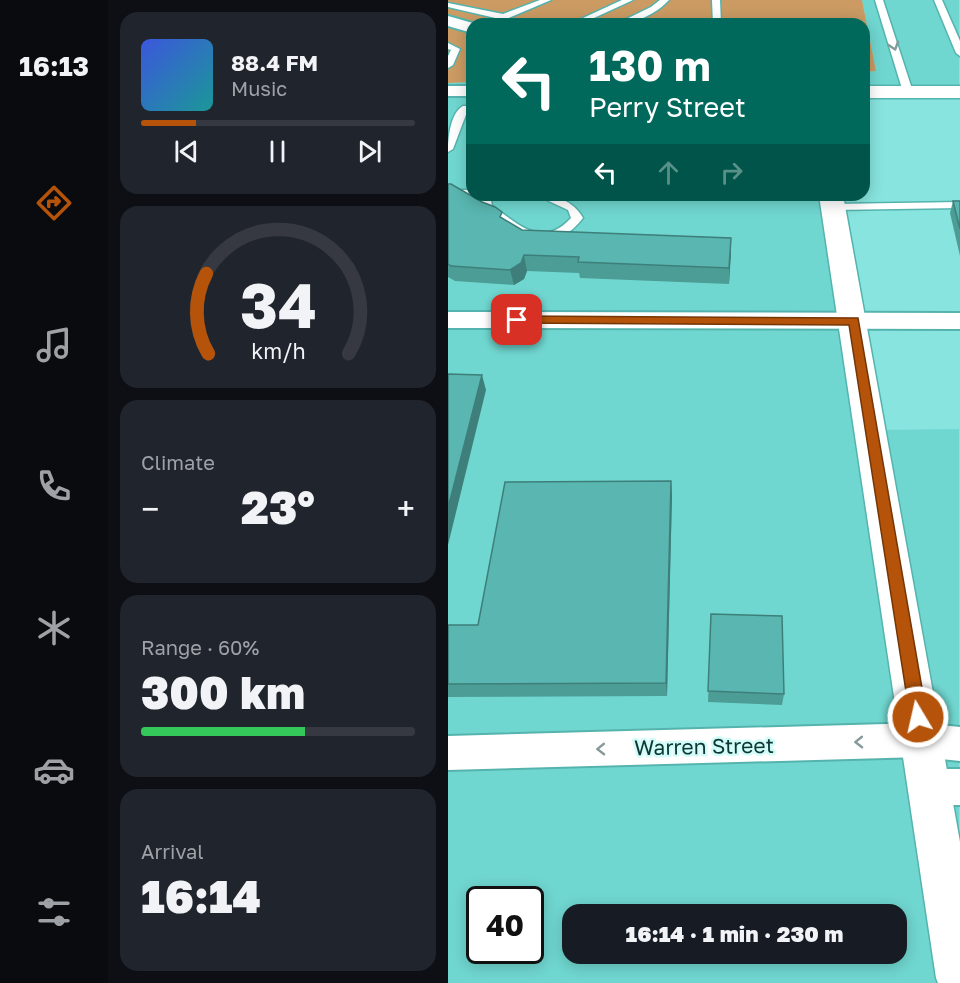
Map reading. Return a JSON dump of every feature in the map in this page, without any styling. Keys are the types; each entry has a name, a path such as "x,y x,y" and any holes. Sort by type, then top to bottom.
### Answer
{"street":[{"path":"448,21 466,26"},
{"path":"448,91 466,91"},
{"path":"870,92 960,92"},
{"path":"833,201 922,740 944,787 960,978"},
{"path":"448,320 960,321"},
{"name":"Warren Street","path":"448,753 922,740 960,744"}],"lane":[{"path":"448,5 485,10 504,17 547,0"},
{"path":"588,18 629,0"},
{"path":"634,18 654,9 665,0"},
{"path":"716,0 717,18"},
{"path":"879,0 908,92"},
{"path":"938,0 960,53"},
{"path":"448,46 456,49 448,65"},
{"path":"448,148 463,109 466,109"},
{"path":"448,193 466,193"},
{"path":"486,201 487,207 526,234 537,237 554,237 569,229 577,218 572,208 555,201"},
{"path":"833,201 960,205"}],"shaded area":[{"path":"448,0 862,0 866,18 466,18 466,82 448,83"},
{"path":"862,0 959,0 959,98 870,98 870,72 876,71 870,41 870,18 866,18"},
{"path":"870,41 876,71 870,72"},
{"path":"466,82 466,201 839,201 878,430 959,429 959,983 448,983 448,83"}],"building":[{"path":"448,184 466,193 466,201 480,201 495,207 502,212 500,217 522,230 731,238 729,268 578,262 579,257 524,255 521,263 510,270 448,264"},
{"path":"953,201 960,201 960,229"},
{"path":"448,374 482,375 448,508"},
{"path":"671,481 666,683 448,684 448,625 478,625 505,482"},
{"path":"711,614 782,616 784,694 708,691"}],"route":[{"path":"517,320 854,321 918,717"}]}
